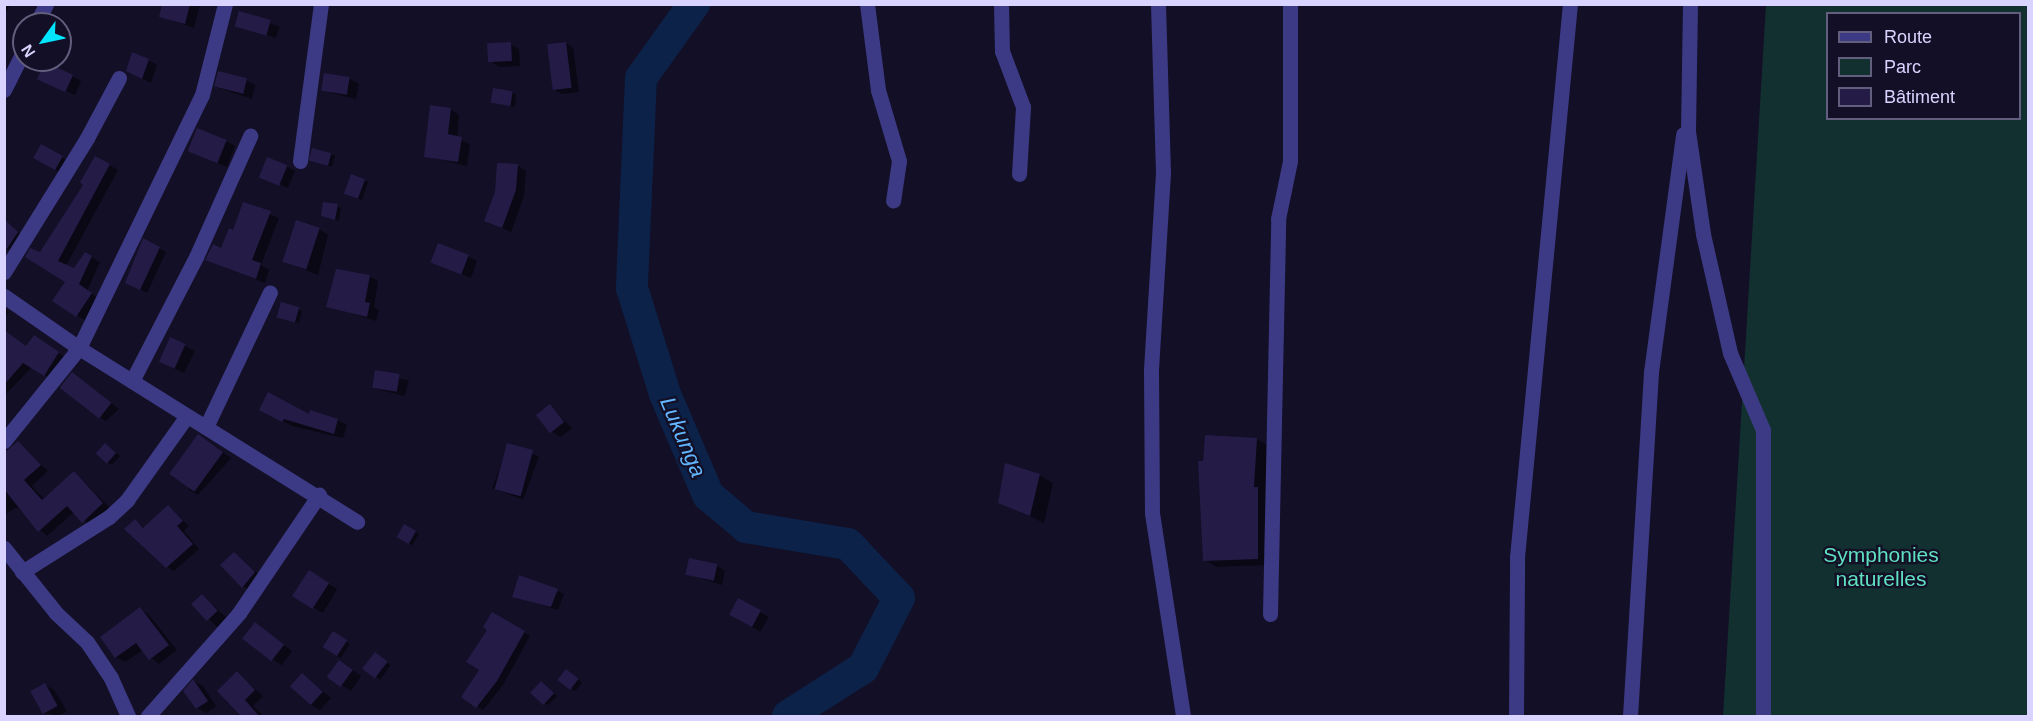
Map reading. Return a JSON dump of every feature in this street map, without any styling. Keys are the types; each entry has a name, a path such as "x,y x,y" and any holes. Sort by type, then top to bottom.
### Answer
{"street":[{"path":"4,441 79,348 202,95 225,4"},
{"path":"300,161 321,4"},
{"path":"867,4 878,90 899,161 893,201"},
{"path":"1002,4 1002,51 1023,107 1019,174"},
{"path":"1158,4 1163,173 1151,371 1152,513 1183,717"},
{"path":"1270,614 1278,219 1290,161 1290,4"},
{"path":"1516,717 1517,557 1570,4"},
{"path":"1690,4 1688,130 1703,234 1730,353 1763,430 1762,717"},
{"path":"4,90 13,72"},
{"path":"4,272 119,78"},
{"path":"1630,717 1651,372 1688,92"},
{"path":"132,381 196,257 250,136"},
{"path":"206,427 270,292"},
{"path":"4,296 79,348 319,495 357,522"},
{"path":"22,572 109,517 127,500 187,416"},
{"path":"148,717 239,613 319,495"},
{"path":"4,548 22,572 87,642 111,678 128,717"}],"green space":[{"name":"Symphonies naturelles","path":"1766,5 2028,5 2028,716 1723,716"}],"building":[{"path":"162,4 190,4 185,24 159,17"},
{"path":"239,11 271,20 266,35 235,26"},
{"path":"511,42 512,61 488,62 487,43"},
{"path":"566,42 572,88 553,90 547,44"},
{"path":"132,52 149,59 142,79 126,71"},
{"path":"218,71 247,78 243,94 214,87"},
{"path":"40,72 66,72 73,75 65,92 37,79"},
{"path":"324,73 350,77 347,95 321,91"},
{"path":"493,88 513,91 510,106 491,103"},
{"path":"430,105 451,108 448,134 462,137 458,162 424,157"},
{"path":"197,128 227,140 217,163 188,151"},
{"path":"41,144 63,156 55,170 33,158"},
{"path":"312,148 331,153 328,166 309,161"},
{"path":"95,156 110,164 58,261 74,268 85,252 92,256 79,284 92,293 76,317 52,301 65,282 25,257 30,248 40,252 83,185 80,182"},
{"path":"267,157 287,165 279,186 259,177"},
{"path":"497,163 518,164 516,190 502,228 484,221 495,192"},
{"path":"351,174 365,179 358,199 344,194"},
{"path":"243,202 271,211 252,260 261,263 256,279 205,260 213,244 221,248 229,228 233,230"},
{"path":"323,202 338,204 335,220 321,216"},
{"path":"4,219 18,232 4,253"},
{"path":"296,220 320,228 306,270 282,262"},
{"path":"143,238 160,247 140,290 125,283"},
{"path":"438,243 469,255 461,274 430,263"},
{"path":"336,269 370,275 365,302 370,303 367,317 326,307"},
{"path":"281,302 299,307 295,323 277,317"},
{"path":"4,330 26,346 34,335 59,352 44,376 23,363 4,385"},
{"path":"170,337 186,344 175,369 159,362"},
{"path":"375,370 400,374 397,392 372,388"},
{"path":"72,372 111,403 99,419 60,388"},
{"path":"268,392 309,414 310,410 338,419 334,434 284,419 282,422 259,410"},
{"path":"550,404 564,422 550,433 536,415"},
{"path":"198,434 223,452 194,492 169,474"},
{"path":"1205,435 1257,438 1254,487 1258,487 1258,559 1203,561 1198,461 1203,461"},
{"path":"18,441 41,465 24,480 42,500 74,471 103,503 82,523 67,506 38,532 4,489 4,453"},
{"path":"105,443 116,453 107,463 96,453"},
{"path":"507,443 533,450 521,496 495,489"},
{"path":"1005,463 1040,474 1030,516 998,503"},
{"path":"168,505 183,521 177,526 193,544 166,568 124,529 135,519 143,528"},
{"path":"404,524 416,531 409,544 396,537"},
{"path":"234,552 255,572 242,588 220,565"},
{"path":"689,558 717,564 714,581 685,575"},
{"path":"309,570 329,583 312,609 292,596"},
{"path":"519,575 558,589 551,607 512,597"},
{"path":"202,594 218,611 207,621 191,604"},
{"path":"738,598 761,610 752,627 729,615"},
{"path":"140,607 169,645 149,660 136,643 115,658 100,637"},
{"path":"492,612 525,631 497,681 476,708 461,697 479,670 466,662 487,630 483,627"},
{"path":"255,622 284,645 271,661 242,639"},
{"path":"333,631 347,640 337,656 323,647"},
{"path":"375,652 388,662 375,678 362,669"},
{"path":"339,660 353,670 340,687 327,677"},
{"path":"566,669 579,679 570,690 557,680"},
{"path":"237,671 255,690 245,700 260,717 242,717 217,691"},
{"path":"302,673 323,692 311,705 290,686"},
{"path":"193,679 208,701 196,709 183,691"},
{"path":"541,681 554,693 543,705 530,693"},
{"path":"45,683 58,706 43,714 30,691"}],"waterway":[{"name":"Lukunga","path":"694,4 641,78 632,288 665,394 708,495 746,527 848,544 899,598 863,668 788,716"}]}
